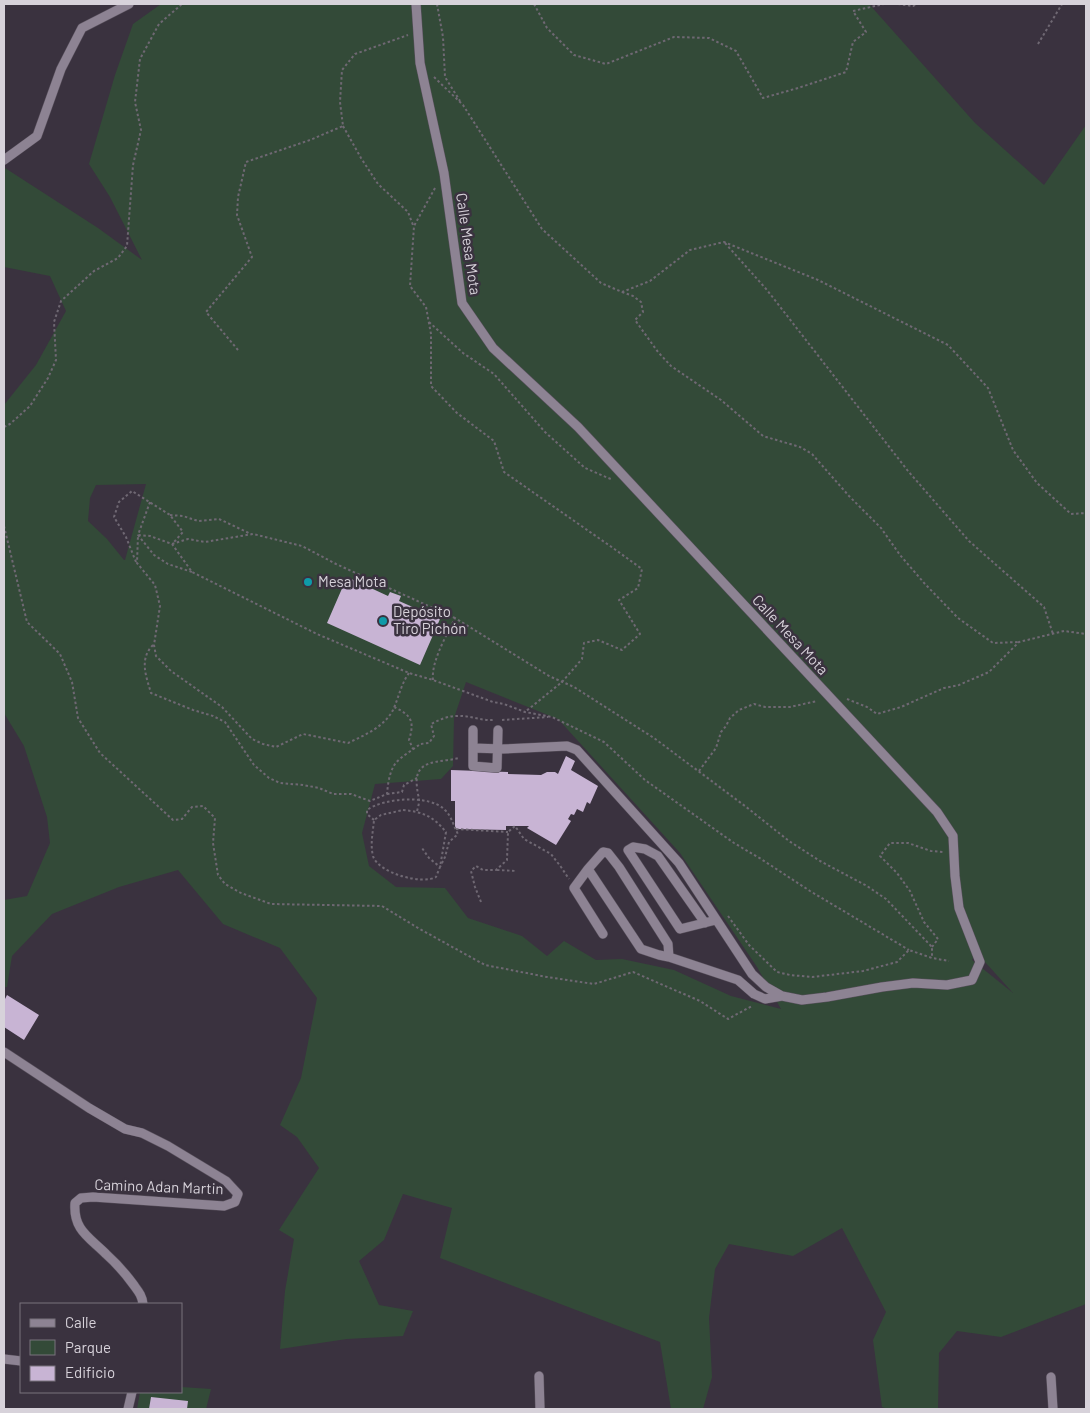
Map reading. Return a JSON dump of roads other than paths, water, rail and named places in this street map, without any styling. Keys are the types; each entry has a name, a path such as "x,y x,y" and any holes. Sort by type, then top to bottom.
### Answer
{"street":[{"path":"4,160 37,136 61,68 82,28 129,4"},
{"name":"Calle Mesa Mota","path":"416,4 420,63 444,173 462,303 493,348 578,427 937,812 953,836 959,908 980,962 972,980 947,985 913,983 882,986 802,1000 782,996 766,987 752,974 679,863 577,750 567,746 473,748"},
{"path":"473,730 473,766 497,768 498,730"},
{"path":"704,923 658,856 645,849 634,847 628,850 680,929 704,923 716,920"},
{"path":"602,934 574,888 603,852 608,853 619,867 668,944 669,956"},
{"path":"588,869 641,949 658,955 669,956 738,980 754,994 765,999 782,996"},
{"name":"Camino Adan Martin","path":"4,1052 89,1108 125,1129 142,1133 168,1146 226,1181 238,1194 235,1202 224,1206 92,1197 81,1198 75,1202 76,1220 88,1239 106,1254 129,1279 142,1296 143,1303"},
{"path":"4,1358 20,1361"},
{"path":"539,1376 540,1409"},
{"path":"1051,1377 1053,1409"},
{"path":"128,1409 132,1393"}],"place":[{"name":"Mesa Mota","path":"308,582"},
{"name":"Depósito Tiro Pichón","path":"383,621"}]}
